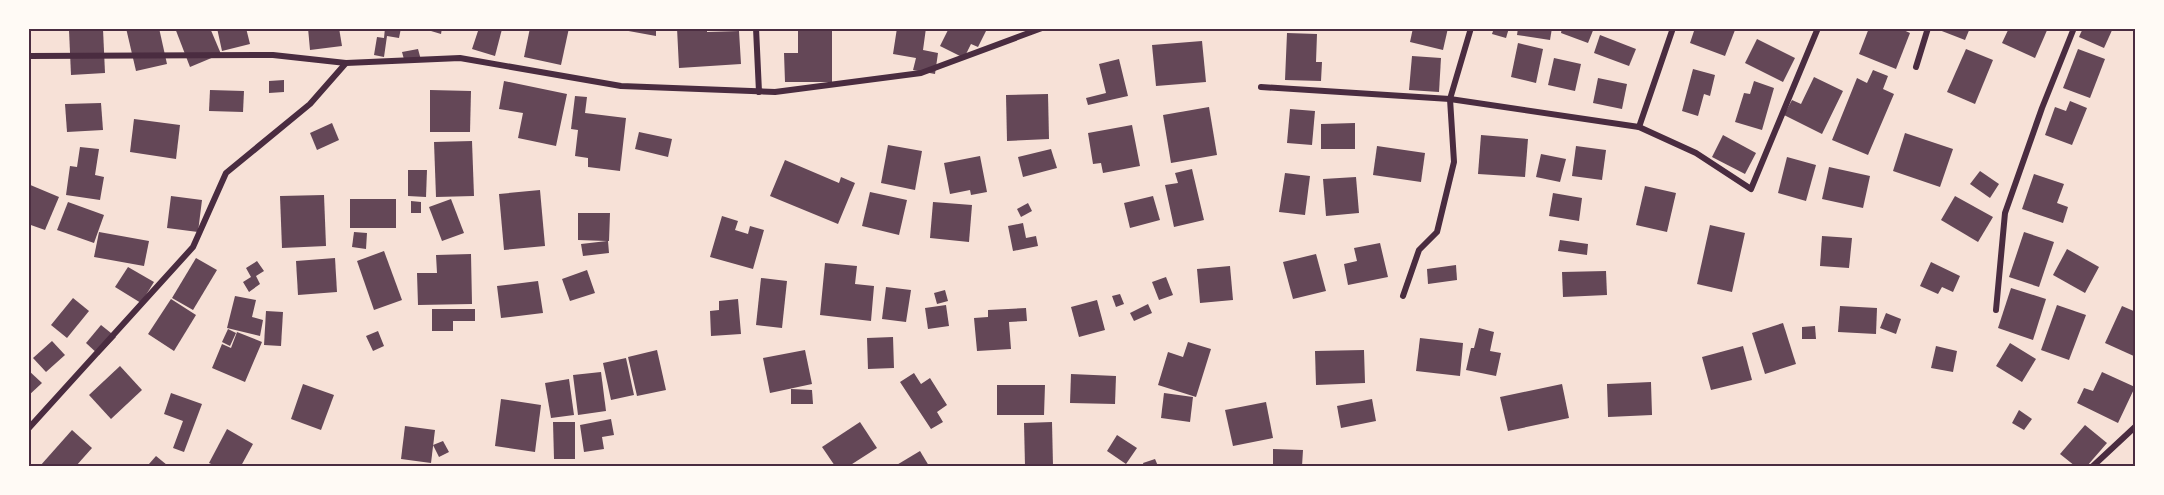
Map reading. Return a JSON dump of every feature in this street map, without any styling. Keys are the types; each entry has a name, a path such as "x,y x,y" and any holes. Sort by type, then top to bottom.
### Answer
{"street":[{"path":"756,28 759,92"},
{"path":"28,56 273,55 346,63 460,58 621,86 775,92 921,73 1042,28"},
{"path":"1403,296 1419,250 1437,232 1454,162 1450,99 1472,28"},
{"path":"1639,127 1673,28"},
{"path":"1261,87 1450,99 1639,127 1696,153 1751,189 1818,28"},
{"path":"1916,67 1928,28"},
{"path":"1996,310 2005,213 2042,108 2074,28"},
{"path":"28,429 193,247 226,173 310,104 346,63"},
{"path":"2092,466 2136,426"}],"building":[{"path":"126,28 159,28 167,64 136,71"},
{"path":"175,28 210,28 221,54 190,67"},
{"path":"217,28 246,28 250,44 222,51"},
{"path":"308,28 339,28 342,46 310,50"},
{"path":"385,28 401,28 399,38 387,36 384,57 374,55 377,37 384,38"},
{"path":"421,28 442,28 441,34"},
{"path":"479,28 502,29 495,56 472,49"},
{"path":"530,28 569,28 561,65 524,57"},
{"path":"612,28 656,28 656,36"},
{"path":"677,28 707,28 707,32 739,31 741,64 679,68"},
{"path":"798,28 832,28 832,82 785,82 784,53 798,53"},
{"path":"897,28 926,28 923,50 938,53 935,74 913,70 916,58 893,54"},
{"path":"949,28 987,29 978,47 971,44 964,58 940,46"},
{"path":"1413,28 1448,28 1443,50 1410,42"},
{"path":"1494,28 1509,28 1506,38 1492,34"},
{"path":"1518,28 1552,28 1550,40 1517,35"},
{"path":"1562,28 1594,28 1588,43 1561,33"},
{"path":"1695,28 1735,30 1725,56 1690,43"},
{"path":"1869,28 1899,28 1910,33 1896,69 1859,54"},
{"path":"1934,28 1970,28 1965,40"},
{"path":"2009,28 2048,28 2035,58 2002,43"},
{"path":"2083,28 2113,28 2104,48 2079,37"},
{"path":"103,29 105,73 71,75 69,30"},
{"path":"1287,33 1317,34 1316,62 1322,62 1321,81 1285,80"},
{"path":"1600,35 1636,49 1629,66 1594,53"},
{"path":"1757,39 1795,58 1783,82 1745,63"},
{"path":"1202,41 1206,82 1156,86 1152,45"},
{"path":"1518,43 1543,49 1536,83 1511,77"},
{"path":"418,49 421,60 405,63 402,52"},
{"path":"1966,49 1993,60 1975,104 1947,92"},
{"path":"2078,49 2105,59 2090,98 2063,88"},
{"path":"1412,56 1441,58 1439,92 1409,90"},
{"path":"1554,58 1581,64 1575,91 1548,85"},
{"path":"1119,59 1128,96 1088,105 1086,98 1106,93 1099,64"},
{"path":"1693,69 1715,75 1710,96 1704,94 1698,116 1682,111"},
{"path":"1873,70 1888,76 1883,89 1894,94 1868,155 1832,140 1857,78 1867,83"},
{"path":"1814,77 1843,91 1822,134 1784,115 1792,100 1801,104"},
{"path":"1598,78 1627,84 1622,109 1593,103"},
{"path":"284,80 284,92 269,93 269,81"},
{"path":"504,81 567,94 556,146 518,138 523,113 499,109"},
{"path":"1754,81 1774,88 1762,130 1735,122 1744,93 1750,94"},
{"path":"210,90 244,91 243,112 209,111"},
{"path":"430,90 471,91 470,132 430,132"},
{"path":"1048,94 1049,139 1007,141 1006,95"},
{"path":"575,96 587,97 585,113 626,118 620,171 588,167 588,158 575,156 578,130 571,129"},
{"path":"2070,101 2087,108 2072,145 2045,135 2055,107 2066,111"},
{"path":"101,103 103,130 67,132 65,104"},
{"path":"1209,107 1217,155 1171,163 1163,115"},
{"path":"1290,109 1315,111 1312,145 1287,143"},
{"path":"134,119 180,125 176,159 130,152"},
{"path":"332,123 339,140 317,150 310,133"},
{"path":"1355,123 1355,149 1321,149 1321,124"},
{"path":"1132,125 1140,166 1103,173 1101,163 1093,164 1088,133"},
{"path":"639,132 672,139 668,157 635,149"},
{"path":"1905,133 1953,149 1940,187 1893,171"},
{"path":"1481,135 1528,139 1525,177 1478,174"},
{"path":"1723,135 1756,153 1745,174 1712,157"},
{"path":"472,141 474,196 436,197 434,142"},
{"path":"888,145 922,151 915,190 881,183"},
{"path":"1377,146 1425,153 1421,182 1373,175"},
{"path":"1576,146 1606,150 1602,180 1572,176"},
{"path":"80,147 99,149 95,175 104,177 100,200 66,195 70,166 77,167"},
{"path":"1051,149 1057,168 1023,177 1018,157"},
{"path":"1541,154 1566,159 1560,182 1536,177"},
{"path":"980,156 987,192 971,195 970,190 950,194 944,163"},
{"path":"1787,157 1816,165 1806,201 1778,193"},
{"path":"785,160 839,183 841,177 855,183 838,224 770,196"},
{"path":"1829,167 1870,176 1863,208 1822,199"},
{"path":"1192,169 1204,220 1174,227 1165,185 1178,183 1175,173"},
{"path":"408,170 427,170 426,197 408,196"},
{"path":"1980,171 1999,184 1990,198 1970,184"},
{"path":"1285,173 1310,176 1305,215 1279,212"},
{"path":"2034,174 2064,184 2057,203 2068,207 2063,223 2022,209"},
{"path":"1356,177 1359,213 1326,216 1323,179"},
{"path":"28,184 59,197 45,230 28,224"},
{"path":"1645,186 1676,193 1667,232 1636,225"},
{"path":"540,190 545,246 504,250 499,194"},
{"path":"870,192 907,200 899,235 862,226"},
{"path":"1553,193 1582,198 1579,221 1549,216"},
{"path":"324,195 326,246 282,248 280,196"},
{"path":"171,196 202,200 198,232 167,228"},
{"path":"1153,196 1160,220 1130,228 1124,203"},
{"path":"1955,196 1993,217 1978,242 1941,220"},
{"path":"350,199 396,199 396,228 350,228"},
{"path":"451,199 464,233 442,241 429,207"},
{"path":"411,201 421,202 421,213 411,213"},
{"path":"68,202 104,215 94,243 57,230"},
{"path":"933,202 972,205 969,242 930,238"},
{"path":"1028,203 1032,211 1021,217 1017,209"},
{"path":"578,213 610,213 609,253 583,256 581,244 607,241 578,240"},
{"path":"722,216 738,221 735,230 748,234 750,226 764,230 753,269 710,257"},
{"path":"1023,223 1026,238 1036,236 1038,246 1013,251 1008,226"},
{"path":"1710,225 1745,233 1732,292 1697,284"},
{"path":"99,232 149,241 144,266 94,257"},
{"path":"354,232 367,233 366,249 352,247"},
{"path":"2024,232 2054,242 2039,287 2009,277"},
{"path":"1822,236 1852,238 1849,268 1820,266"},
{"path":"1560,240 1588,244 1587,255 1558,251"},
{"path":"1380,243 1388,277 1348,285 1344,264 1357,261 1354,248"},
{"path":"2067,249 2099,267 2085,293 2053,275"},
{"path":"384,251 402,300 374,310 357,261"},
{"path":"471,254 472,304 418,305 417,273 437,273 436,255"},
{"path":"1316,254 1326,291 1293,299 1283,262"},
{"path":"196,258 217,270 193,310 172,298"},
{"path":"335,258 337,292 298,295 296,261"},
{"path":"257,261 264,271 256,276 260,284 249,292 243,282 251,277 246,268"},
{"path":"1931,262 1960,276 1953,292 1942,287 1938,294 1920,286"},
{"path":"825,263 857,266 855,284 874,286 871,321 820,315"},
{"path":"1456,265 1457,280 1428,284 1427,269"},
{"path":"1230,266 1233,300 1200,303 1197,269"},
{"path":"128,267 154,282 141,303 115,287"},
{"path":"587,270 595,293 570,301 562,279"},
{"path":"1606,271 1607,295 1563,297 1562,272"},
{"path":"1166,277 1173,295 1159,300 1152,282"},
{"path":"761,278 787,281 782,328 756,325"},
{"path":"538,281 543,313 501,318 497,286"},
{"path":"886,287 911,290 906,322 882,319"},
{"path":"2011,288 2046,299 2033,340 1998,328"},
{"path":"945,290 948,301 937,304 934,293"},
{"path":"1120,294 1124,304 1116,307 1112,296"},
{"path":"235,296 256,300 252,317 263,320 260,336 227,328"},
{"path":"73,298 89,311 67,338 51,325"},
{"path":"171,299 196,315 174,351 148,334"},
{"path":"738,299 741,334 711,336 710,311 719,310 719,301"},
{"path":"1097,300 1105,330 1079,337 1071,307"},
{"path":"1148,304 1152,313 1134,321 1130,313"},
{"path":"946,305 949,326 928,329 925,308"},
{"path":"2057,305 2086,315 2069,360 2041,350"},
{"path":"1840,306 1877,308 1876,334 1838,332"},
{"path":"2122,306 2136,312 2136,357 2105,343"},
{"path":"1026,308 1027,321 1009,322 1011,349 977,351 974,318 988,317 988,310"},
{"path":"432,309 475,309 475,321 453,321 453,331 432,331"},
{"path":"266,311 283,312 281,346 264,345"},
{"path":"1886,313 1901,319 1896,334 1880,328"},
{"path":"1783,323 1796,364 1765,374 1752,333"},
{"path":"101,325 116,337 99,355 86,343"},
{"path":"1815,326 1816,339 1802,339 1802,327"},
{"path":"1479,328 1494,332 1490,351 1501,353 1496,376 1466,370"},
{"path":"228,329 236,333 230,346 222,342"},
{"path":"378,331 384,346 373,351 366,336"},
{"path":"237,332 262,342 245,382 212,368 222,344 231,348"},
{"path":"893,337 894,368 868,369 867,338"},
{"path":"1420,338 1463,343 1460,376 1416,371"},
{"path":"52,341 65,355 46,372 33,358"},
{"path":"1188,342 1211,349 1196,397 1158,385 1168,352 1183,357"},
{"path":"2010,343 2036,359 2022,382 1996,366"},
{"path":"1743,346 1752,380 1711,390 1702,357"},
{"path":"1936,346 1957,351 1953,372 1931,368"},
{"path":"657,350 666,390 637,396 628,357"},
{"path":"805,350 812,384 770,393 763,358"},
{"path":"1364,350 1365,383 1316,385 1315,351"},
{"path":"626,358 634,395 611,400 603,363"},
{"path":"120,366 142,390 111,419 89,395"},
{"path":"28,370 42,383 28,396"},
{"path":"601,372 606,411 578,415 573,375"},
{"path":"2102,372 2135,387 2118,423 2077,403 2084,388 2093,391"},
{"path":"914,373 921,384 930,378 947,405 937,412 943,422 931,429 900,382"},
{"path":"1071,374 1116,376 1115,404 1070,403"},
{"path":"569,379 574,415 551,418 545,383"},
{"path":"1651,382 1652,415 1608,417 1607,384"},
{"path":"303,384 334,395 321,430 291,419"},
{"path":"1562,384 1569,418 1508,431 1500,397"},
{"path":"997,385 1045,385 1044,415 997,415"},
{"path":"791,389 812,390 813,404 791,404"},
{"path":"171,393 202,404 184,452 173,448 183,421 164,414"},
{"path":"1164,393 1193,397 1190,422 1161,418"},
{"path":"501,399 541,405 535,452 495,446"},
{"path":"1372,399 1376,421 1341,428 1337,406"},
{"path":"1266,402 1273,438 1233,446 1225,410"},
{"path":"2019,410 2032,419 2024,430 2012,423"},
{"path":"611,419 614,435 602,437 604,449 584,452 580,425"},
{"path":"553,422 575,422 575,459 554,459"},
{"path":"860,422 877,448 849,466 835,466 822,447"},
{"path":"1052,422 1053,466 1025,466 1024,423"},
{"path":"2085,425 2107,443 2087,466 2075,466 2060,454"},
{"path":"405,426 435,430 431,463 401,459"},
{"path":"227,429 253,444 241,466 216,466 209,463"},
{"path":"72,430 92,448 76,466 40,466"},
{"path":"1117,435 1137,448 1126,464 1107,451"},
{"path":"443,441 449,452 439,457 433,445"},
{"path":"1273,449 1303,450 1302,466 1273,466"},
{"path":"920,451 929,466 895,466"},
{"path":"156,456 167,465 151,466 149,464"},
{"path":"1155,459 1158,466 1144,466 1143,463"}]}
